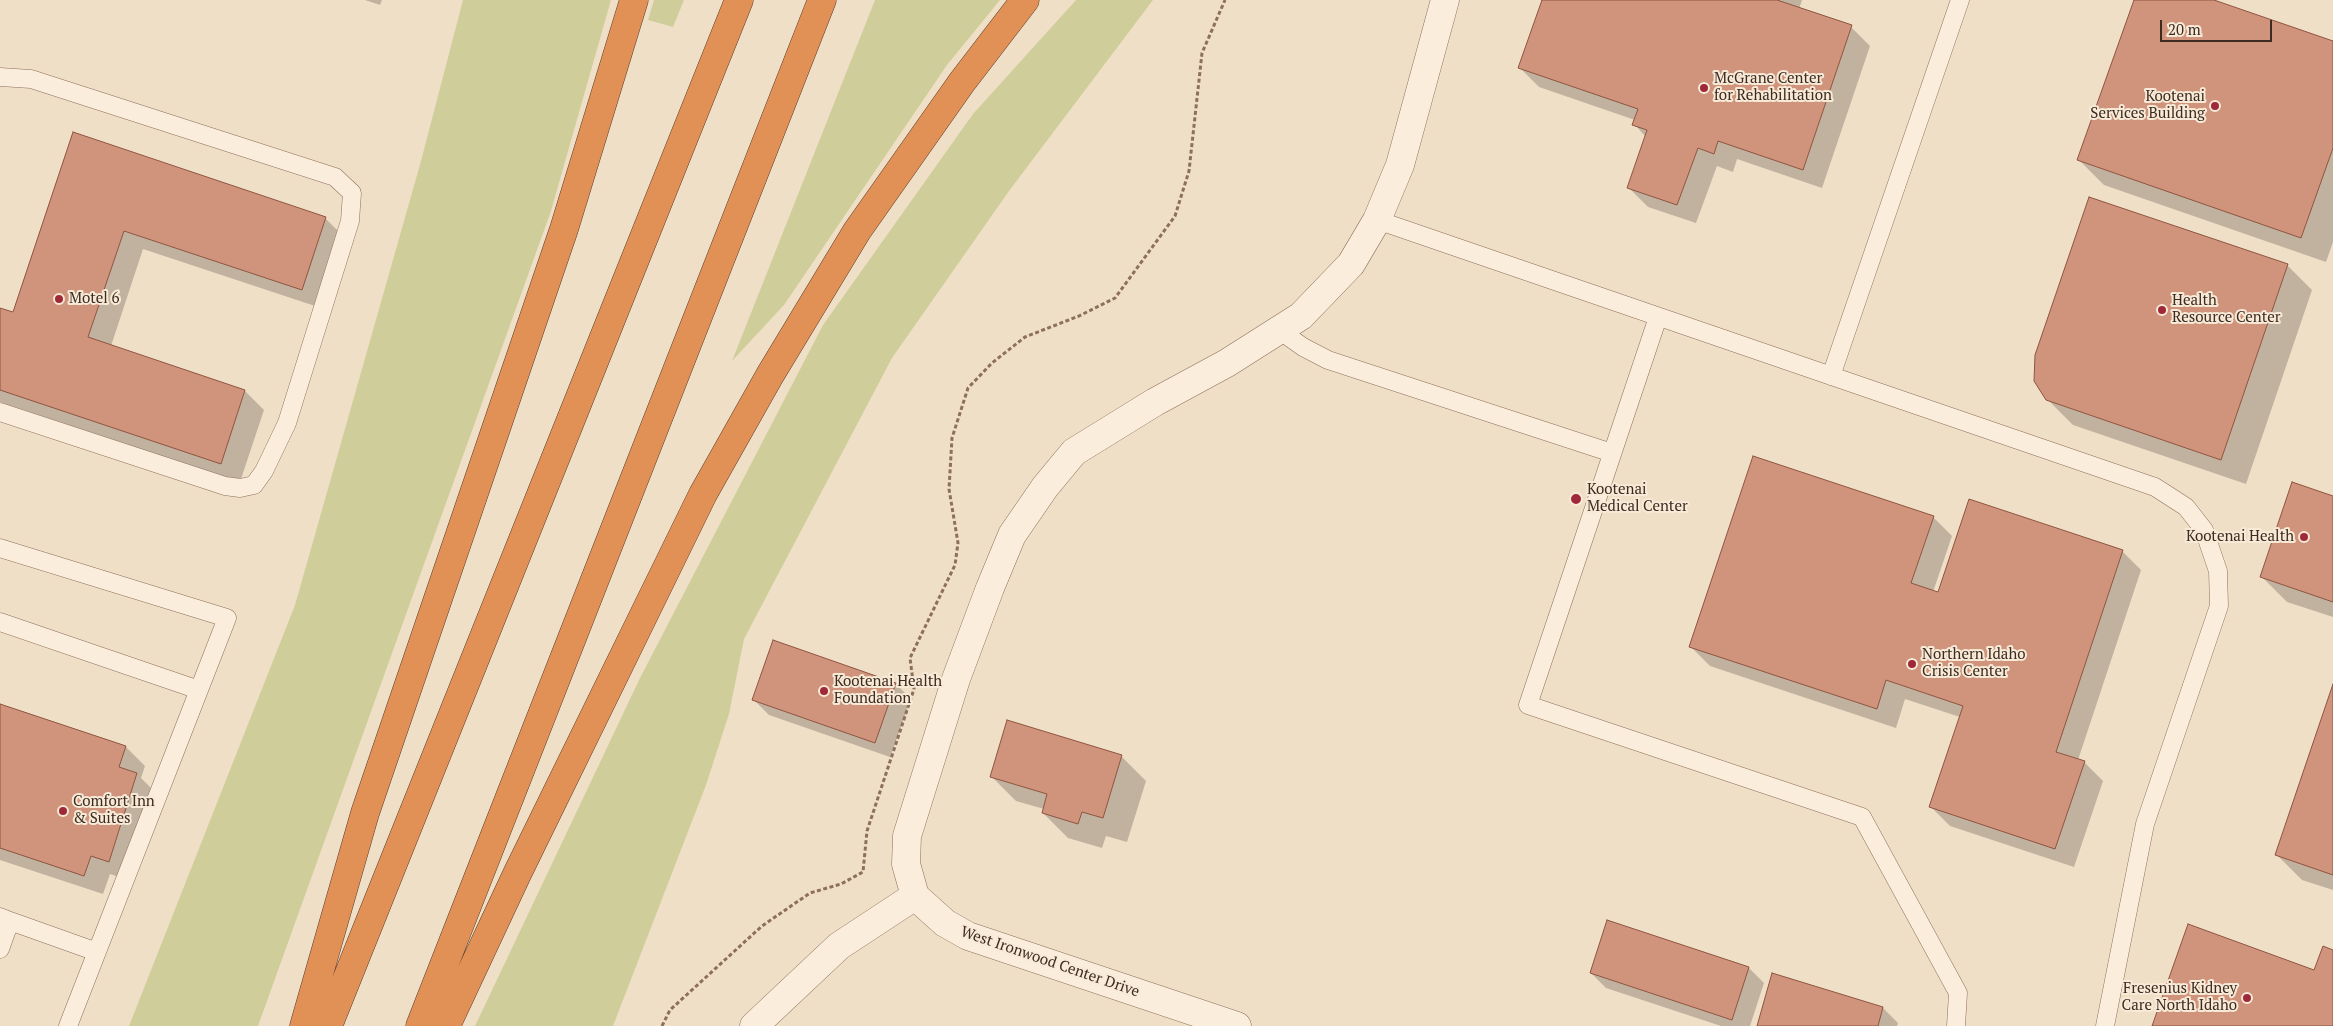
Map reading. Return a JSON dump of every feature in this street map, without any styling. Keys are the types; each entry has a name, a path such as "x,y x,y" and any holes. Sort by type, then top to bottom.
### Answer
{"highway":[{"path":"304,1026 365,813 564,229 634,0"},
{"path":"328,1026 740,0"},
{"path":"420,1026 822,0"},
{"path":"446,1026 518,872 703,494 770,374 857,231 962,82 1025,0"}],"street":[{"path":"754,1026 839,946 915,896 906,864 907,836 956,679 1012,535 1045,488 1074,452 1155,402 1227,363 1301,316 1351,264 1378,220 1400,165 1445,0"},
{"name":"West Ironwood Center Drive","path":"915,896 944,923 968,936 1237,1026"}],"lane":[{"path":"1831,376 1960,0"},
{"path":"0,77 31,79 335,177 352,193 350,220 287,423 264,472 254,485 240,488 225,486 0,412"},
{"path":"1378,220 2154,487 2186,507 2204,530 2218,571 2218,606 2145,824 2105,1026"},
{"path":"1658,316 1528,706 1862,817 1958,993 1956,1026"},
{"path":"1279,330 1303,347 1328,360 1612,453"},
{"path":"0,548 227,618 68,1026"},
{"path":"0,622 199,690"},
{"path":"0,949 5,919 97,952"}],"path":[{"path":"662,1026 670,1010 762,926 810,893 841,884 863,872 867,831 914,689 910,658 955,566 958,542 949,488 952,438 968,388 992,363 1025,337 1116,298 1175,216 1190,172 1202,53 1225,0"}],"shaded area":[{"path":"463,0 611,0 551,211 258,1026 129,1026 295,605 421,161"},
{"path":"654,0 684,0 673,27 648,20"},
{"path":"875,0 1000,0 947,65 784,305 732,361"},
{"path":"1076,0 1153,0 1009,191 892,358 744,639 729,714 706,785 613,1026 475,1026 640,678 823,325 973,114"}],"building":[{"name":"McGrane Center for Rehabilitation","path":"1542,0 1777,0 1852,25 1803,170 1718,141 1714,154 1698,148 1677,205 1627,188 1647,130 1632,125 1638,109 1518,68"},
{"name":"Kootenai Services Building","path":"2134,0 2214,0 2333,41 2333,148 2301,238 2077,160"},
{"name":"Motel 6","path":"73,132 326,217 302,290 124,231 88,337 245,390 221,464 0,390 0,308 13,312"},
{"name":"Health Resource Center","path":"2089,197 2288,264 2221,460 2046,400 2034,381 2035,355"},
{"name":"Northern Idaho Crisis Center","path":"1753,456 1934,516 1911,583 1938,592 1969,499 2123,550 2056,752 2085,761 2055,849 1929,807 1963,706 1886,680 1877,709 1689,647"},
{"name":"Kootenai Health","path":"2292,482 2333,496 2333,602 2260,577"},
{"name":"Kootenai Health Foundation","path":"773,640 896,683 875,743 752,700"},
{"path":"2333,684 2333,875 2275,855"},
{"name":"Comfort Inn & Suites","path":"0,704 126,746 119,767 137,773 109,862 91,856 84,876 0,848"},
{"path":"1007,720 1122,755 1103,818 1082,812 1078,824 1042,813 1047,794 990,777"},
{"path":"1607,920 1749,967 1732,1020 1590,973"},
{"name":"Fresenius Kidney Care North Idaho","path":"2188,924 2314,970 2323,946 2333,950 2333,1026 2152,1026"},
{"path":"1772,973 1883,1007 1878,1026 1757,1026"}],"place":[{"name":"McGrane Center for Rehabilitation","path":"1704,88"},
{"name":"Kootenai Services Building","path":"2215,106"},
{"name":"Motel 6","path":"59,299"},
{"name":"Health Resource Center","path":"2162,310"},
{"name":"Kootenai Medical Center","path":"1576,499"},
{"name":"Kootenai Health","path":"2304,537"},
{"name":"Northern Idaho Crisis Center","path":"1912,664"},
{"name":"Kootenai Health Foundation","path":"824,691"},
{"name":"Comfort Inn & Suites","path":"63,811"},
{"name":"Fresenius Kidney Care North Idaho","path":"2247,998"}]}
